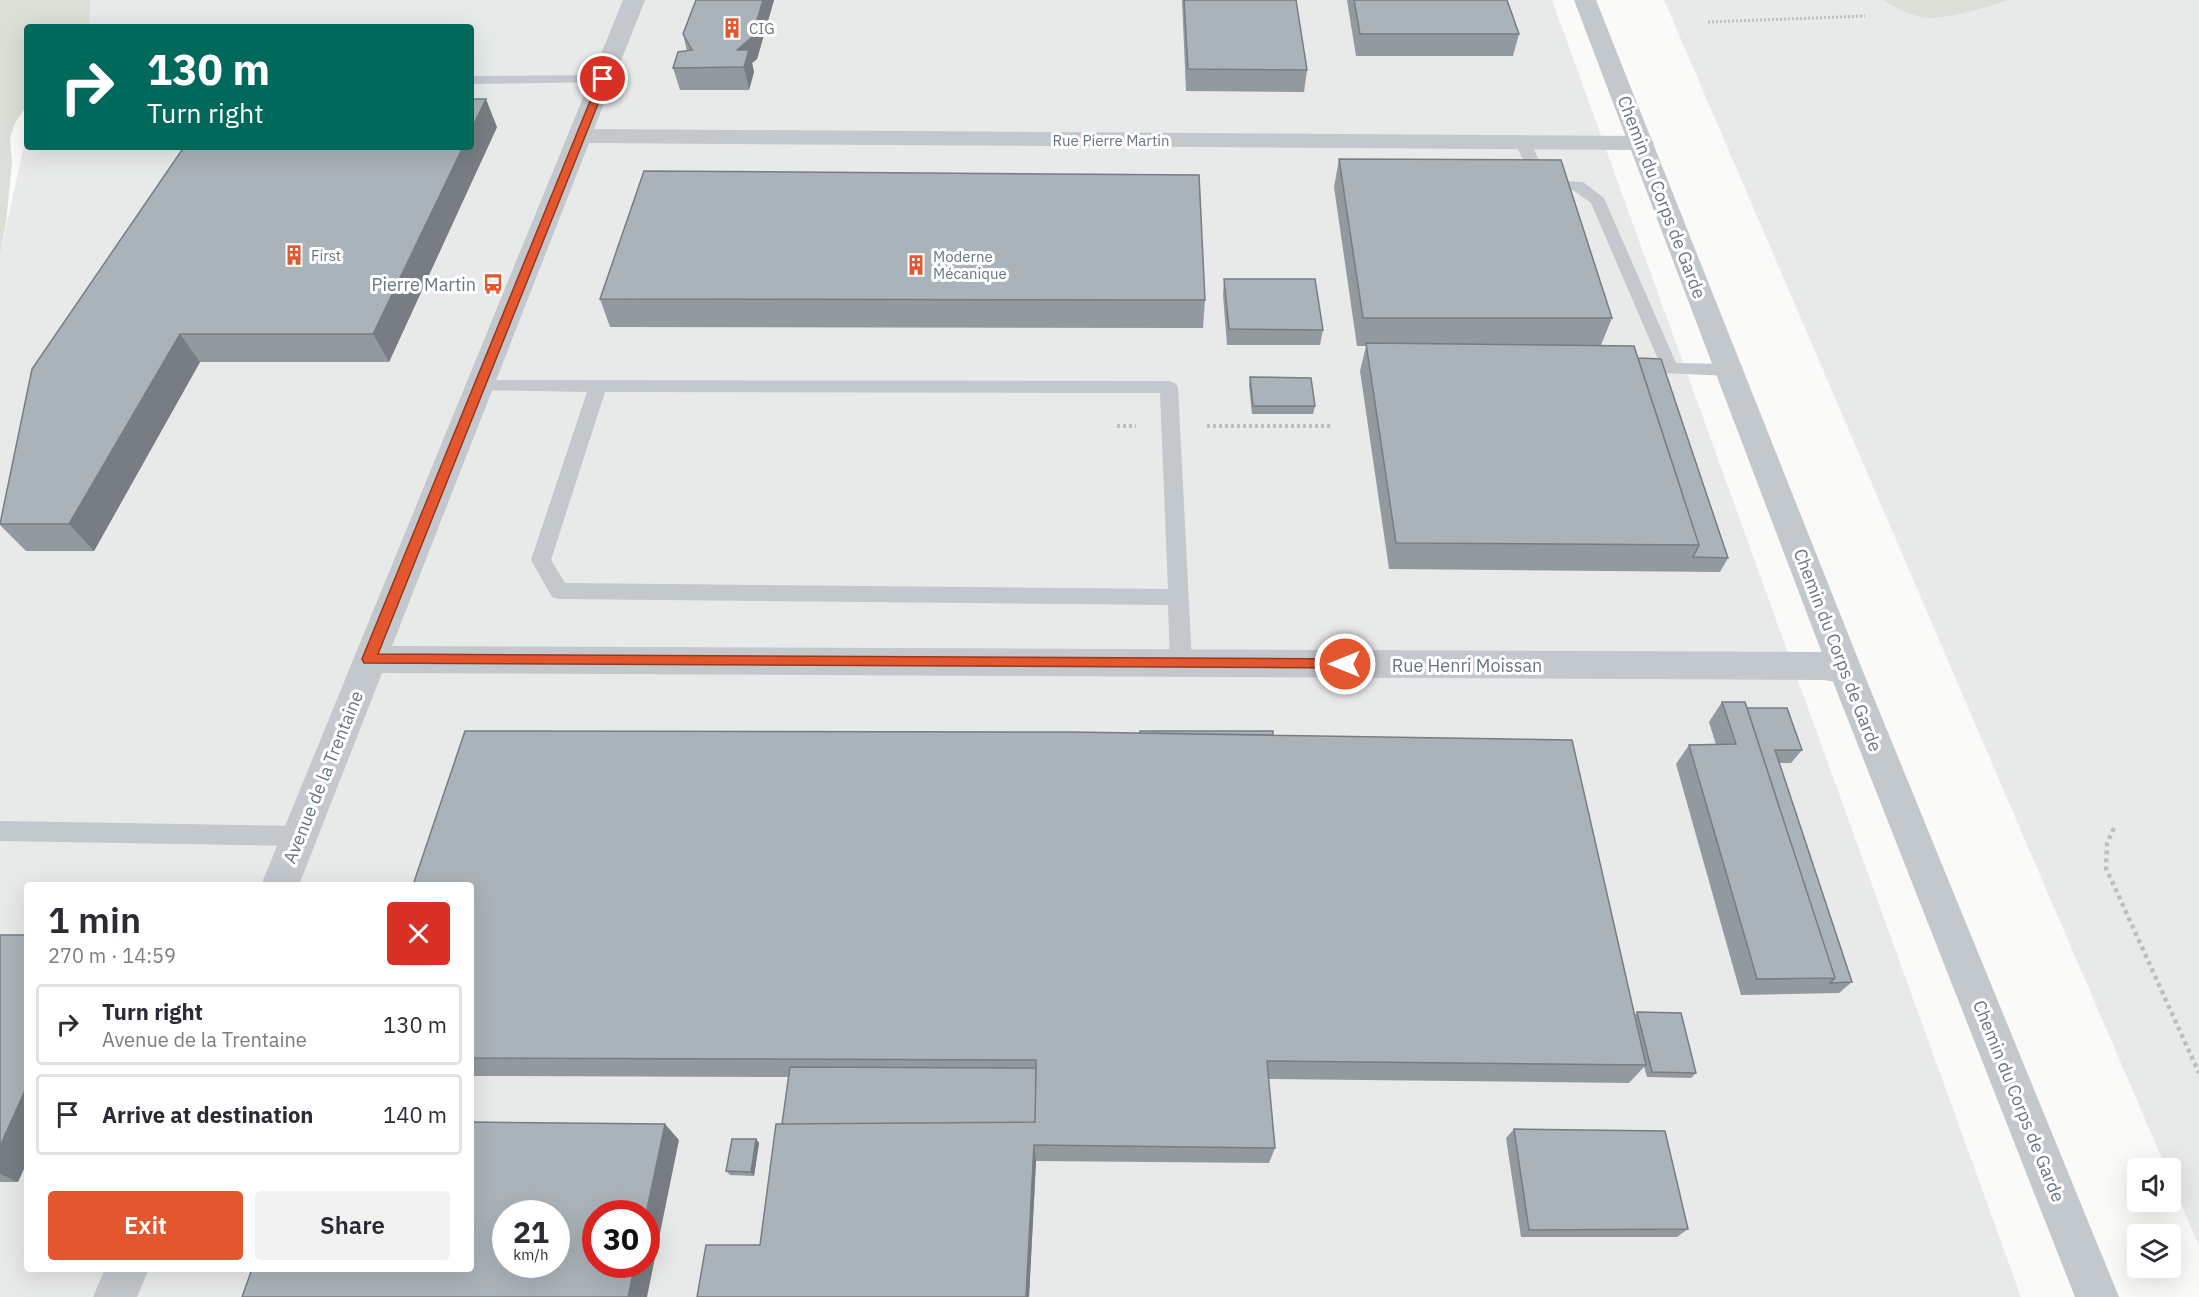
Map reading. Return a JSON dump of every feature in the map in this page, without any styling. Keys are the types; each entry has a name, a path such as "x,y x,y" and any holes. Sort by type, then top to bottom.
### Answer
{"street":[{"name":"Avenue de la Trentaine","path":"281,882 634,0"},
{"name":"Chemin du Corps de Garde","path":"1585,0 1845,669 2097,1297"},
{"path":"1606,0 1642,143"},
{"name":"Rue Pierre Martin","path":"580,136 1642,143"},
{"name":"Rue Henri Moissan","path":"369,659 1824,666 1845,669"},
{"path":"115,1297 125,1272"}],"lane":[{"path":"474,80 603,79"},
{"path":"1523,142 1540,185 1576,185 1598,201 1670,369 1729,370"},
{"path":"479,386 1169,387 1181,663"},
{"path":"598,386 541,560 559,591 1178,597"},
{"path":"0,831 299,836"}],"path":[{"path":"1708,22 1865,16"},
{"path":"1117,426 1332,426"},
{"path":"2114,828 2107,843 2106,868 2199,1073"}],"shaded area":[{"path":"0,0 90,0 89,24 24,24 24,110 15,123 10,138 12,162 6,223 0,255"},
{"path":"59,0 1552,0 2021,1297 0,1297 0,255 24,146 24,150 474,150 474,24 53,24"},
{"path":"1664,0 2199,0 2199,1246 2181,1204 2181,1158 2162,1158"},
{"path":"1884,0 2007,0 1957,14 1928,18 1905,12"}],"building":[{"name":"CIG","path":"696,0 763,0 752,37 737,50 749,50 744,67 673,68 678,52 692,50 683,34"},
{"path":"1184,0 1296,0 1307,70 1188,69"},
{"path":"1354,0 1507,0 1519,34 1360,34"},
{"path":"474,99 486,99 474,124"},
{"name":"First","path":"182,150 462,150 373,334 180,334 69,524 0,524 32,369"},
{"path":"1339,159 1561,160 1612,318 1363,318"},
{"name":"Moderne Mécanique","path":"644,171 1199,175 1205,300 600,299"},
{"path":"1224,279 1315,279 1323,330 1229,329"},
{"path":"1366,343 1634,346 1699,545 1396,543"},
{"path":"1638,358 1661,359 1728,558 1693,557 1699,545"},
{"path":"1250,377 1311,378 1315,406 1253,406"},
{"path":"1722,702 1745,702 1835,978 1757,979 1689,745 1736,744"},
{"path":"1747,708 1787,708 1802,750 1775,750 1852,982 1830,983 1835,978"},
{"path":"465,731 1072,732 1572,740 1646,1065 1267,1061 1275,1148 1034,1145 1026,1297 697,1297 706,1245 760,1245 776,1124 1035,1122 1036,1060 474,1058 474,882 414,882"},
{"path":"1140,731 1273,731 1273,735 1140,733"},
{"path":"0,935 24,935 24,1093 0,1146"},
{"path":"1637,1012 1681,1013 1696,1073 1652,1072"},
{"path":"790,1067 1036,1068 1035,1122 782,1124"},
{"path":"474,1122 665,1124 649,1200 582,1200 582,1278 632,1278 628,1297 242,1297 251,1272 474,1272"},
{"path":"1514,1129 1665,1131 1688,1229 1529,1230"},
{"path":"732,1139 756,1139 751,1172 726,1171"}],"place":[{"name":"CIG","path":"732,28"},
{"name":"First","path":"294,255"},
{"name":"Moderne Mécanique","path":"916,265"},
{"name":"Pierre Martin","path":"493,284"}],"route":[{"path":"603,79 369,659 1345,664"}]}
